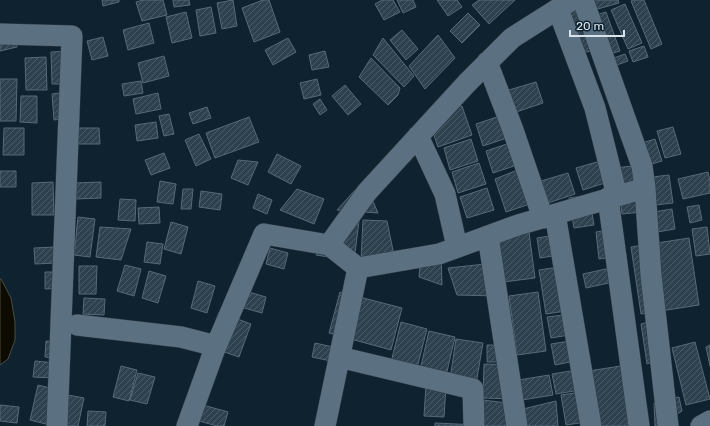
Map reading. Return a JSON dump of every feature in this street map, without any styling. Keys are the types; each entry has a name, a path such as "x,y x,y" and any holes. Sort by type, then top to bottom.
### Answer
{"street":[{"path":"583,0 642,166 651,275 668,426"},
{"path":"329,245 368,192 487,62 512,38 565,4 595,108 613,197 639,426"},
{"path":"0,34 72,36 57,426"},
{"path":"487,62 513,130 549,216 591,426"},
{"path":"418,136 445,194 457,247"},
{"path":"187,426 216,346 264,234 329,245 358,268 439,254 549,216 645,188"},
{"path":"488,236 517,426"},
{"path":"325,426 358,268"},
{"path":"77,325 181,338 216,346"},
{"path":"339,356 473,389 474,426"},
{"path":"701,426 710,421"}],"shaded area":[{"path":"0,279 11,298 15,322 15,340 8,359 0,365"}],"building":[{"path":"102,0 119,0 119,2 103,6"},
{"path":"143,0 163,0 167,15 142,21 136,2"},
{"path":"173,0 189,0 190,5 174,7"},
{"path":"233,0 237,26 222,29 217,3"},
{"path":"263,0 269,0 280,32 254,42 242,8"},
{"path":"382,0 393,0 400,12 384,20 375,4"},
{"path":"397,0 413,0 416,7 403,13"},
{"path":"437,0 457,0 462,7 448,16"},
{"path":"479,0 515,0 489,24 472,5"},
{"path":"592,0 618,0 619,3 594,10"},
{"path":"644,0 662,44 651,49 631,1"},
{"path":"625,4 642,43 628,49 611,10"},
{"path":"211,7 216,33 200,36 196,10"},
{"path":"581,9 594,50 583,53 569,13"},
{"path":"186,12 192,38 172,43 166,17"},
{"path":"606,12 620,51 610,54 596,15"},
{"path":"468,13 480,25 462,43 450,31"},
{"path":"149,23 154,43 128,50 123,30"},
{"path":"12,26 17,47 0,51 0,28"},
{"path":"402,30 418,49 406,60 390,40"},
{"path":"438,35 455,58 425,89 409,66"},
{"path":"103,37 108,56 92,60 87,41"},
{"path":"288,38 296,52 273,65 265,50"},
{"path":"383,38 414,76 404,87 373,55"},
{"path":"644,46 648,57 633,62 629,51"},
{"path":"72,51 73,84 52,84 51,52"},
{"path":"325,51 329,67 312,70 309,55"},
{"path":"625,54 628,61 614,66 611,59"},
{"path":"164,56 169,76 143,83 138,63"},
{"path":"46,57 47,90 26,90 25,58"},
{"path":"371,58 400,88 398,95 388,105 359,77"},
{"path":"0,79 17,79 16,121 0,121"},
{"path":"317,79 321,95 304,99 300,83"},
{"path":"141,81 143,93 124,96 122,84"},
{"path":"536,82 543,103 516,112 509,90"},
{"path":"345,85 361,104 348,115 332,96"},
{"path":"68,92 70,118 54,120 52,94"},
{"path":"158,93 161,109 136,114 133,99"},
{"path":"21,96 37,96 37,123 20,122"},
{"path":"320,99 327,110 320,115 313,104"},
{"path":"462,106 472,135 438,147 428,118"},
{"path":"207,107 211,118 193,124 189,113"},
{"path":"169,114 174,134 164,136 159,116"},
{"path":"503,115 510,137 483,146 476,124"},
{"path":"249,117 259,142 215,158 206,133"},
{"path":"156,122 158,138 137,141 135,125"},
{"path":"673,127 681,154 665,158 657,131"},
{"path":"4,128 24,128 24,155 3,155"},
{"path":"73,128 99,128 100,144 74,144"},
{"path":"199,134 211,159 196,166 185,140"},
{"path":"471,139 478,161 450,170 444,148"},
{"path":"655,139 662,161 645,166 639,144"},
{"path":"513,142 520,164 493,173 486,151"},
{"path":"164,153 170,168 151,175 145,160"},
{"path":"277,154 301,166 291,184 268,172"},
{"path":"238,160 258,162 248,185 231,178"},
{"path":"604,160 611,181 583,190 576,168"},
{"path":"479,163 486,184 458,193 452,172"},
{"path":"638,165 643,212 622,214 617,168"},
{"path":"520,169 536,202 506,212 495,179"},
{"path":"0,171 16,171 16,187 0,187"},
{"path":"708,172 710,193 683,199 678,179"},
{"path":"568,173 575,194 548,203 541,181"},
{"path":"669,175 673,203 656,205 652,177"},
{"path":"364,180 378,213 337,210"},
{"path":"160,181 176,184 173,204 157,202"},
{"path":"53,182 54,215 32,215 32,183"},
{"path":"101,182 101,198 75,199 75,183"},
{"path":"487,188 494,210 467,218 460,197"},
{"path":"183,189 193,189 191,209 181,209"},
{"path":"297,189 324,199 314,224 280,210"},
{"path":"201,191 222,194 220,210 199,207"},
{"path":"258,194 272,200 267,214 253,208"},
{"path":"589,195 594,225 574,228 569,198"},
{"path":"120,199 136,200 135,221 118,220"},
{"path":"699,205 702,220 690,223 687,207"},
{"path":"159,207 160,223 139,224 138,208"},
{"path":"672,209 675,229 645,234 641,214"},
{"path":"78,217 95,219 90,257 74,255"},
{"path":"363,220 387,221 396,265 361,260"},
{"path":"359,221 354,261 316,255 333,222"},
{"path":"171,222 188,227 181,254 164,249"},
{"path":"100,227 131,229 121,260 96,257"},
{"path":"707,227 710,254 696,256 692,229"},
{"path":"610,230 614,257 599,259 596,232"},
{"path":"529,232 535,278 503,282 497,236"},
{"path":"568,233 571,253 540,258 537,238"},
{"path":"689,238 699,305 641,314 631,247"},
{"path":"147,242 163,244 160,264 144,262"},
{"path":"55,247 56,263 35,264 34,248"},
{"path":"270,248 288,253 284,269 266,264"},
{"path":"441,249 442,285 419,277 421,253"},
{"path":"495,263 497,296 457,295 448,268"},
{"path":"125,265 141,269 134,296 117,291"},
{"path":"572,265 579,309 546,314 539,270"},
{"path":"79,266 97,266 96,294 79,294"},
{"path":"610,268 613,282 586,288 583,274"},
{"path":"149,271 166,276 158,303 142,298"},
{"path":"45,272 66,272 66,288 45,289"},
{"path":"198,281 215,286 207,313 191,308"},
{"path":"235,288 266,297 262,313 230,304"},
{"path":"340,292 402,308 391,350 329,333"},
{"path":"538,292 546,351 517,355 509,296"},
{"path":"84,298 105,299 104,315 83,314"},
{"path":"219,312 251,324 239,357 207,346"},
{"path":"578,313 581,333 551,338 547,317"},
{"path":"664,318 670,356 647,364 641,324"},
{"path":"401,322 427,329 417,368 391,362"},
{"path":"429,331 455,337 446,376 420,370"},
{"path":"456,339 483,343 476,384 450,379"},
{"path":"582,339 585,359 555,365 551,344"},
{"path":"46,341 67,343 65,360 45,357"},
{"path":"695,342 710,399 686,405 672,348"},
{"path":"315,343 333,347 331,361 312,357"},
{"path":"487,345 509,345 510,362 487,362"},
{"path":"710,345 710,366 706,347"},
{"path":"35,361 56,363 54,378 33,377"},
{"path":"639,363 640,426 598,426 589,371"},
{"path":"484,364 514,365 514,399 483,398"},
{"path":"121,366 137,370 129,401 113,397"},
{"path":"583,369 586,389 556,394 552,374"},
{"path":"138,373 155,377 147,404 130,400"},
{"path":"549,375 553,395 522,400 519,380"},
{"path":"38,385 62,391 54,426 30,420"},
{"path":"426,385 446,386 444,417 424,416"},
{"path":"581,392 586,422 566,425 561,395"},
{"path":"68,395 84,398 78,426 61,426"},
{"path":"679,397 682,411 655,426 654,403"},
{"path":"483,400 515,404 517,426 483,426"},
{"path":"556,401 558,426 525,426 523,409"},
{"path":"196,403 228,412 224,426 217,426 192,419"},
{"path":"0,405 19,407 17,423 0,421"},
{"path":"88,411 106,412 105,426 87,426"},
{"path":"435,423 478,425 478,426 435,426"}]}
